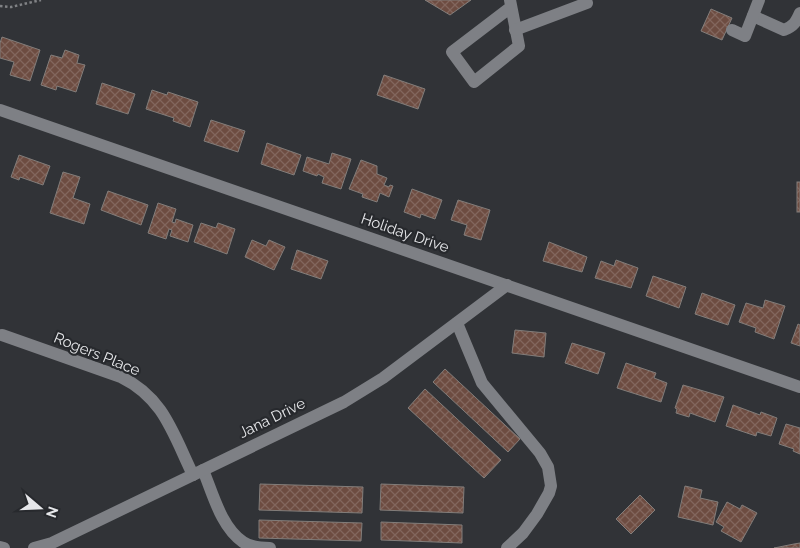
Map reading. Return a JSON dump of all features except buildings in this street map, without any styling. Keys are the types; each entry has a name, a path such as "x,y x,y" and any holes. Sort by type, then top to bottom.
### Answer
{"street":[{"path":"732,30 745,36 759,0"},
{"path":"515,30 586,3"},
{"path":"510,4 519,46 474,82 452,52 510,4"},
{"path":"753,16 784,30 792,27 800,13"},
{"name":"Holiday Drive","path":"0,110 800,387"},
{"name":"Jana Drive","path":"34,548 52,543 363,391 507,285"},
{"path":"457,323 482,383 540,453 548,467 551,486 549,493 524,534 507,548"},
{"name":"Rogers Place","path":"2,335 120,377 145,392 163,413 198,472 225,523 244,544 270,548"}],"path":[{"path":"0,6 11,7 41,0"}]}
